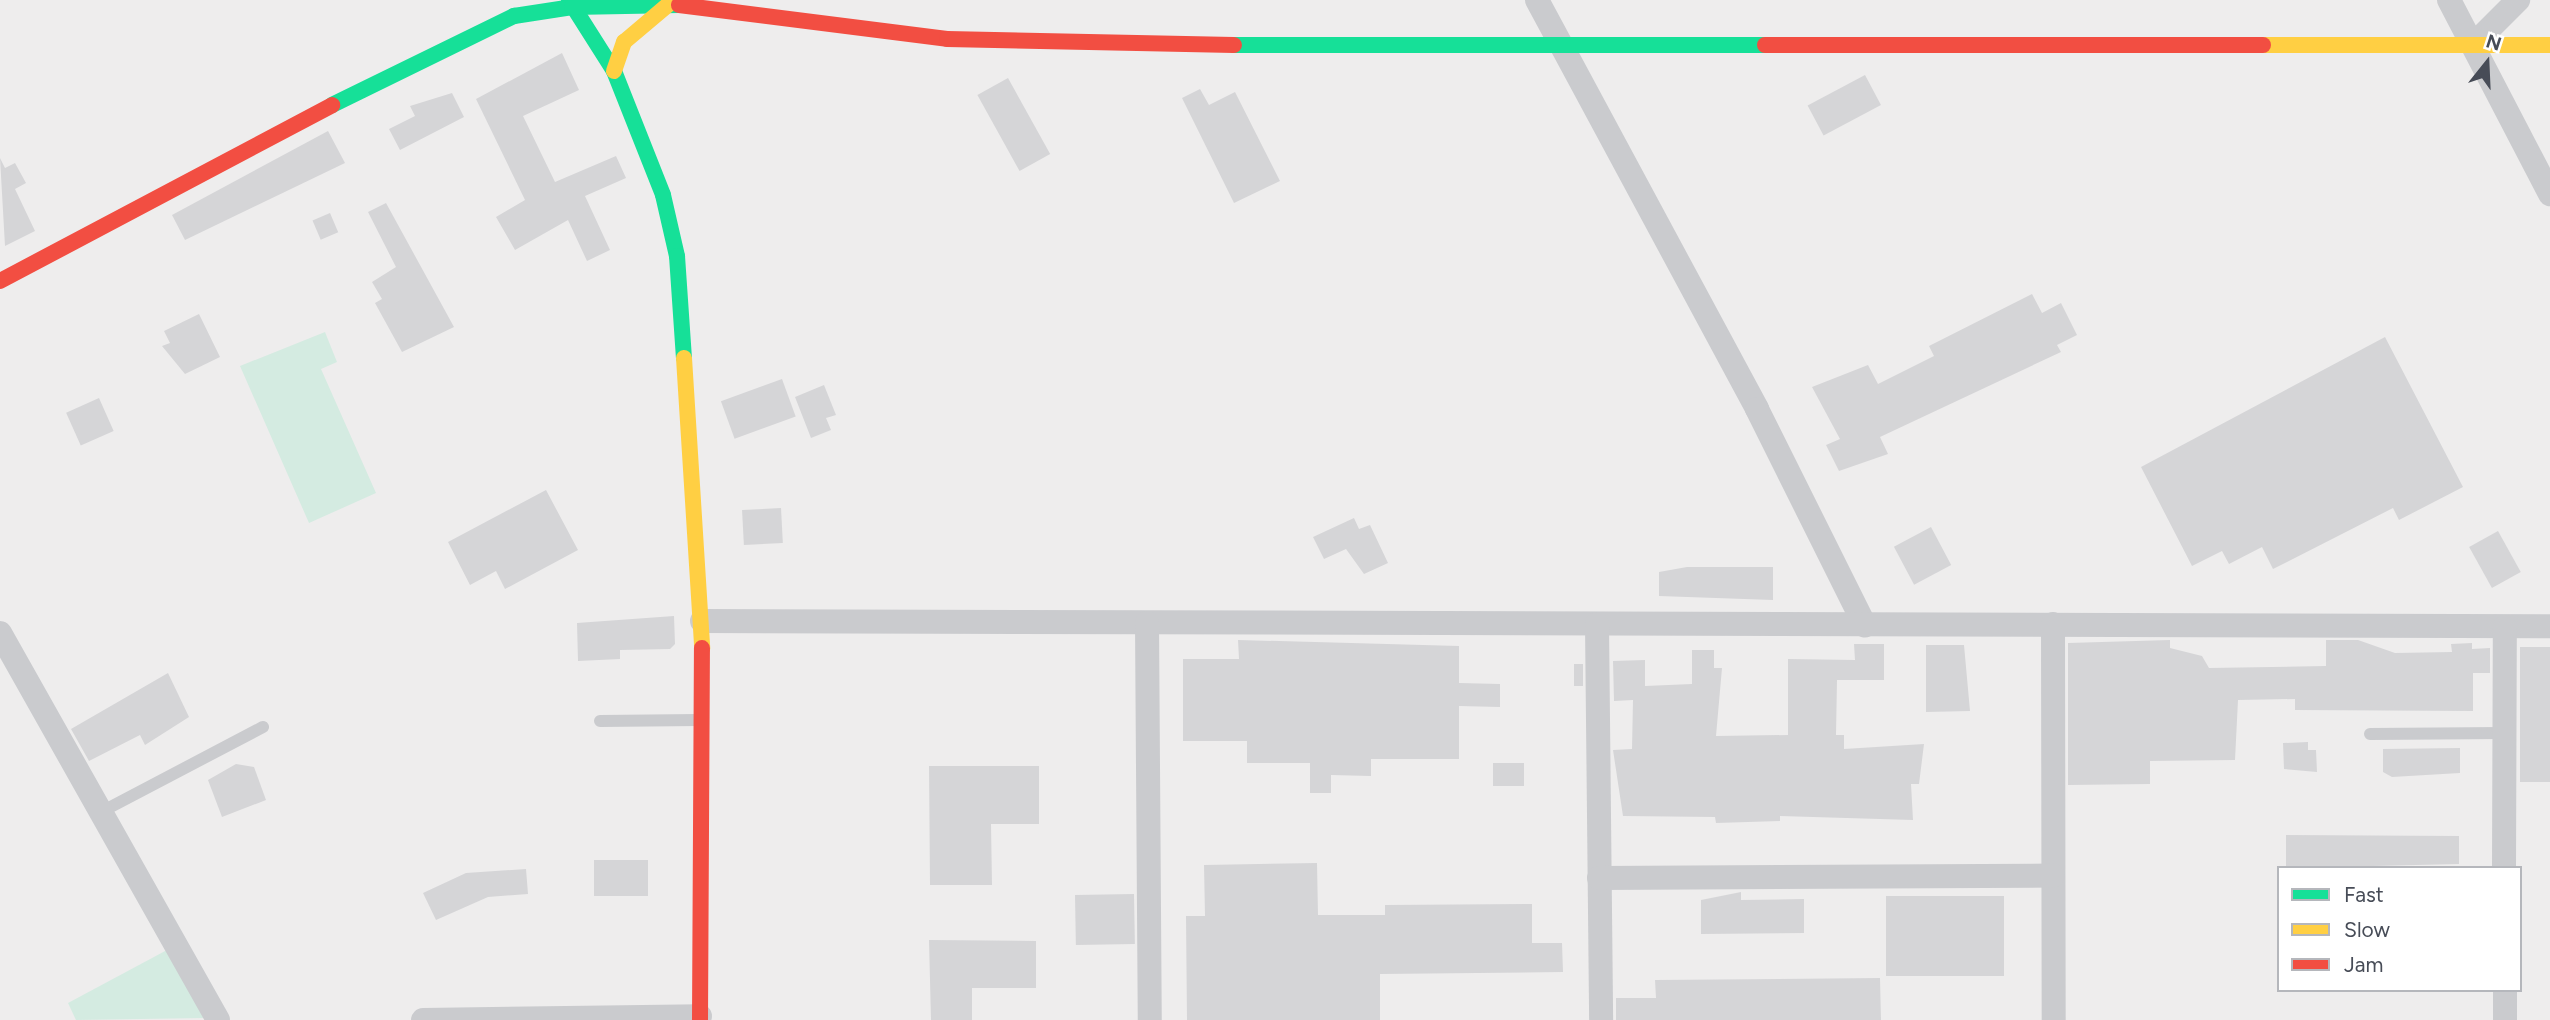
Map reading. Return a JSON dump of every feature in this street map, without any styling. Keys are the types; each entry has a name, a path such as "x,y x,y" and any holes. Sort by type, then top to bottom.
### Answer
{"street":[{"path":"1537,0 1758,408 1865,626"},
{"path":"2449,0 2550,194"},
{"path":"2473,45 2518,0"},
{"path":"0,281 448,44 514,16 570,3 695,3 947,40 1040,45 2550,45"},
{"path":"423,1020 700,1018 702,621 677,256 663,195 614,71 570,3"},
{"path":"614,71 624,42 669,4"},
{"path":"702,621 2550,626"},
{"path":"1147,623 1150,1020"},
{"path":"1597,624 1601,1020"},
{"path":"2053,624 2054,1020"},
{"path":"2504,866 2505,627"},
{"path":"0,633 218,1020"},
{"path":"1599,878 2053,876"},
{"path":"2505,992 2505,1020"}],"lane":[{"path":"600,721 702,720"},
{"path":"101,812 263,727"},
{"path":"2370,734 2503,733"}],"green space":[{"path":"325,332 337,362 321,369 376,493 309,523 240,366"},
{"path":"167,950 205,1018 76,1020 68,1003"}],"building":[{"path":"562,53 579,90 523,116 555,182 616,156 626,178 585,196 610,250 587,261 568,220 515,250 496,217 525,200 476,99"},
{"path":"1865,75 1881,105 1824,136 1808,106"},
{"path":"1008,78 1050,154 1020,171 977,95"},
{"path":"1200,89 1209,105 1235,92 1280,181 1234,203 1182,98"},
{"path":"452,93 464,117 400,150 389,129 415,116 410,106"},
{"path":"328,131 345,163 185,240 172,215"},
{"path":"0,158 5,168 15,163 26,183 15,189 35,231 5,246"},
{"path":"386,203 454,327 402,352 375,303 382,299 372,282 396,267 368,212"},
{"path":"330,213 338,232 321,240 313,220"},
{"path":"2032,294 2042,313 2061,303 2077,335 2057,345 2061,352 1880,437 1888,454 1839,471 1826,445 1840,439 1812,387 1868,365 1878,384 1934,356 1929,346"},
{"path":"199,314 220,357 185,374 162,346 170,343 164,331"},
{"path":"2385,337 2463,487 2399,520 2393,508 2273,569 2262,547 2229,564 2222,551 2192,566 2141,467"},
{"path":"782,379 796,417 735,439 721,401"},
{"path":"824,385 836,415 826,418 831,430 811,438 795,397"},
{"path":"99,398 114,431 81,446 66,413"},
{"path":"546,490 578,550 505,589 496,571 470,585 448,542"},
{"path":"781,508 783,543 744,545 742,510"},
{"path":"1354,518 1359,529 1370,525 1388,563 1364,574 1346,549 1324,559 1313,537"},
{"path":"1931,527 1951,565 1914,585 1894,547"},
{"path":"2498,531 2521,572 2492,588 2469,547"},
{"path":"1687,567 1773,567 1773,600 1659,596 1659,572"},
{"path":"674,616 675,644 670,649 620,650 620,659 578,661 577,623"},
{"path":"1238,640 1459,646 1459,683 1500,684 1500,707 1459,706 1459,759 1371,759 1371,776 1331,775 1331,793 1310,793 1310,763 1247,763 1247,741 1183,741 1183,659 1239,659"},
{"path":"2170,640 2170,648 2202,656 2209,668 2326,666 2326,640 2358,640 2395,653 2452,652 2451,644 2472,643 2472,649 2490,648 2490,673 2473,673 2473,711 2295,710 2295,699 2238,700 2235,760 2150,761 2150,784 2068,785 2068,643"},
{"path":"1854,644 1884,644 1884,680 1837,680 1836,735 1844,735 1844,749 1924,744 1919,784 1911,784 1913,820 1780,816 1780,821 1716,823 1715,817 1623,816 1613,750 1632,749 1633,700 1614,701 1613,661 1645,660 1645,686 1692,684 1692,650 1714,650 1714,668 1722,668 1716,736 1788,735 1788,659 1855,660"},
{"path":"1926,645 1964,645 1970,711 1926,712"},
{"path":"2520,647 2550,647 2550,782 2520,782"},
{"path":"1574,664 1583,664 1583,686 1574,686"},
{"path":"168,673 189,717 145,745 140,735 89,761 71,729"},
{"path":"2308,742 2308,750 2316,750 2317,772 2284,769 2283,743"},
{"path":"2460,748 2460,773 2392,777 2383,772 2383,749"},
{"path":"1493,763 1524,763 1524,786 1493,786"},
{"path":"236,764 254,767 266,800 222,817 208,780"},
{"path":"929,766 1039,766 1039,824 991,824 992,885 930,885"},
{"path":"2286,835 2459,836 2459,864 2286,866"},
{"path":"594,860 648,860 648,896 594,896"},
{"path":"1317,863 1318,915 1385,915 1385,905 1532,904 1532,943 1562,943 1563,972 1380,974 1380,1020 1187,1020 1186,916 1205,916 1204,865"},
{"path":"526,869 528,894 488,897 436,920 423,893 466,873"},
{"path":"1741,892 1741,900 1804,899 1804,933 1701,934 1701,900"},
{"path":"1134,894 1135,944 1076,945 1075,895"},
{"path":"1886,896 2004,896 2004,976 1886,976"},
{"path":"929,940 1036,941 1036,988 972,988 972,1020 931,1020"},
{"path":"1880,978 1881,1020 1616,1020 1616,998 1656,998 1655,980"}],"traffic: fast":[{"path":"569,0 614,71 663,195 677,256 684,358"},
{"path":"332,105 514,16 572,7 679,5"},
{"path":"1234,45 1765,45"}],"traffic: slow":[{"path":"614,71 624,42 669,4"},
{"path":"2263,45 2550,45"},
{"path":"684,358 702,648"}],"traffic: jam":[{"path":"679,5 947,39 1234,45"},
{"path":"1765,45 2263,45"},
{"path":"0,281 332,105"},
{"path":"700,1020 702,648"}]}
